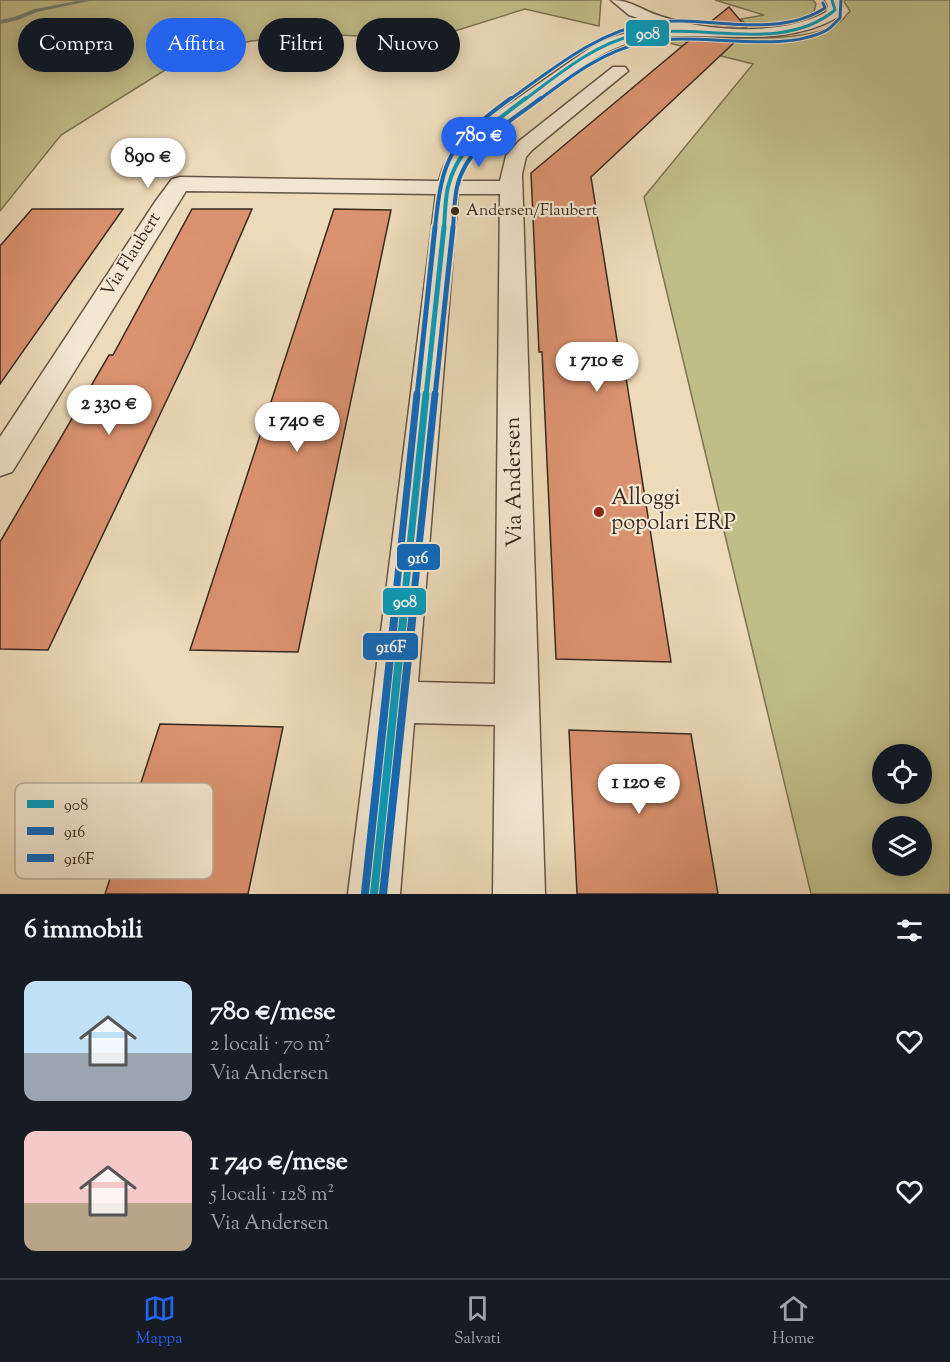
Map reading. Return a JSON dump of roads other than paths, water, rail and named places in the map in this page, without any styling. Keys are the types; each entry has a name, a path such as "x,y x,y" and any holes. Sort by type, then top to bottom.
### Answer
{"street":[{"name":"Via Andersen","path":"519,894 513,204 510,187 513,164 520,151 613,58 652,33 700,30 763,33 807,27 827,20 833,14 835,6 832,0"},
{"name":"Via Andersen","path":"613,58 621,3 651,17 700,30"},
{"name":"Via Andersen","path":"374,894 448,188 453,165 463,150 479,134 553,80 613,58"},
{"name":"Via Flaubert","path":"0,464 166,202 180,184 448,188"},
{"path":"448,188 510,187"},
{"path":"395,702 518,705"}],"waterway":[{"path":"0,22 16,19 35,11 91,0"}],"place":[{"name":"Andersen/Flaubert","path":"455,211"},
{"name":"Alloggi popolari ERP","path":"599,512"}]}
